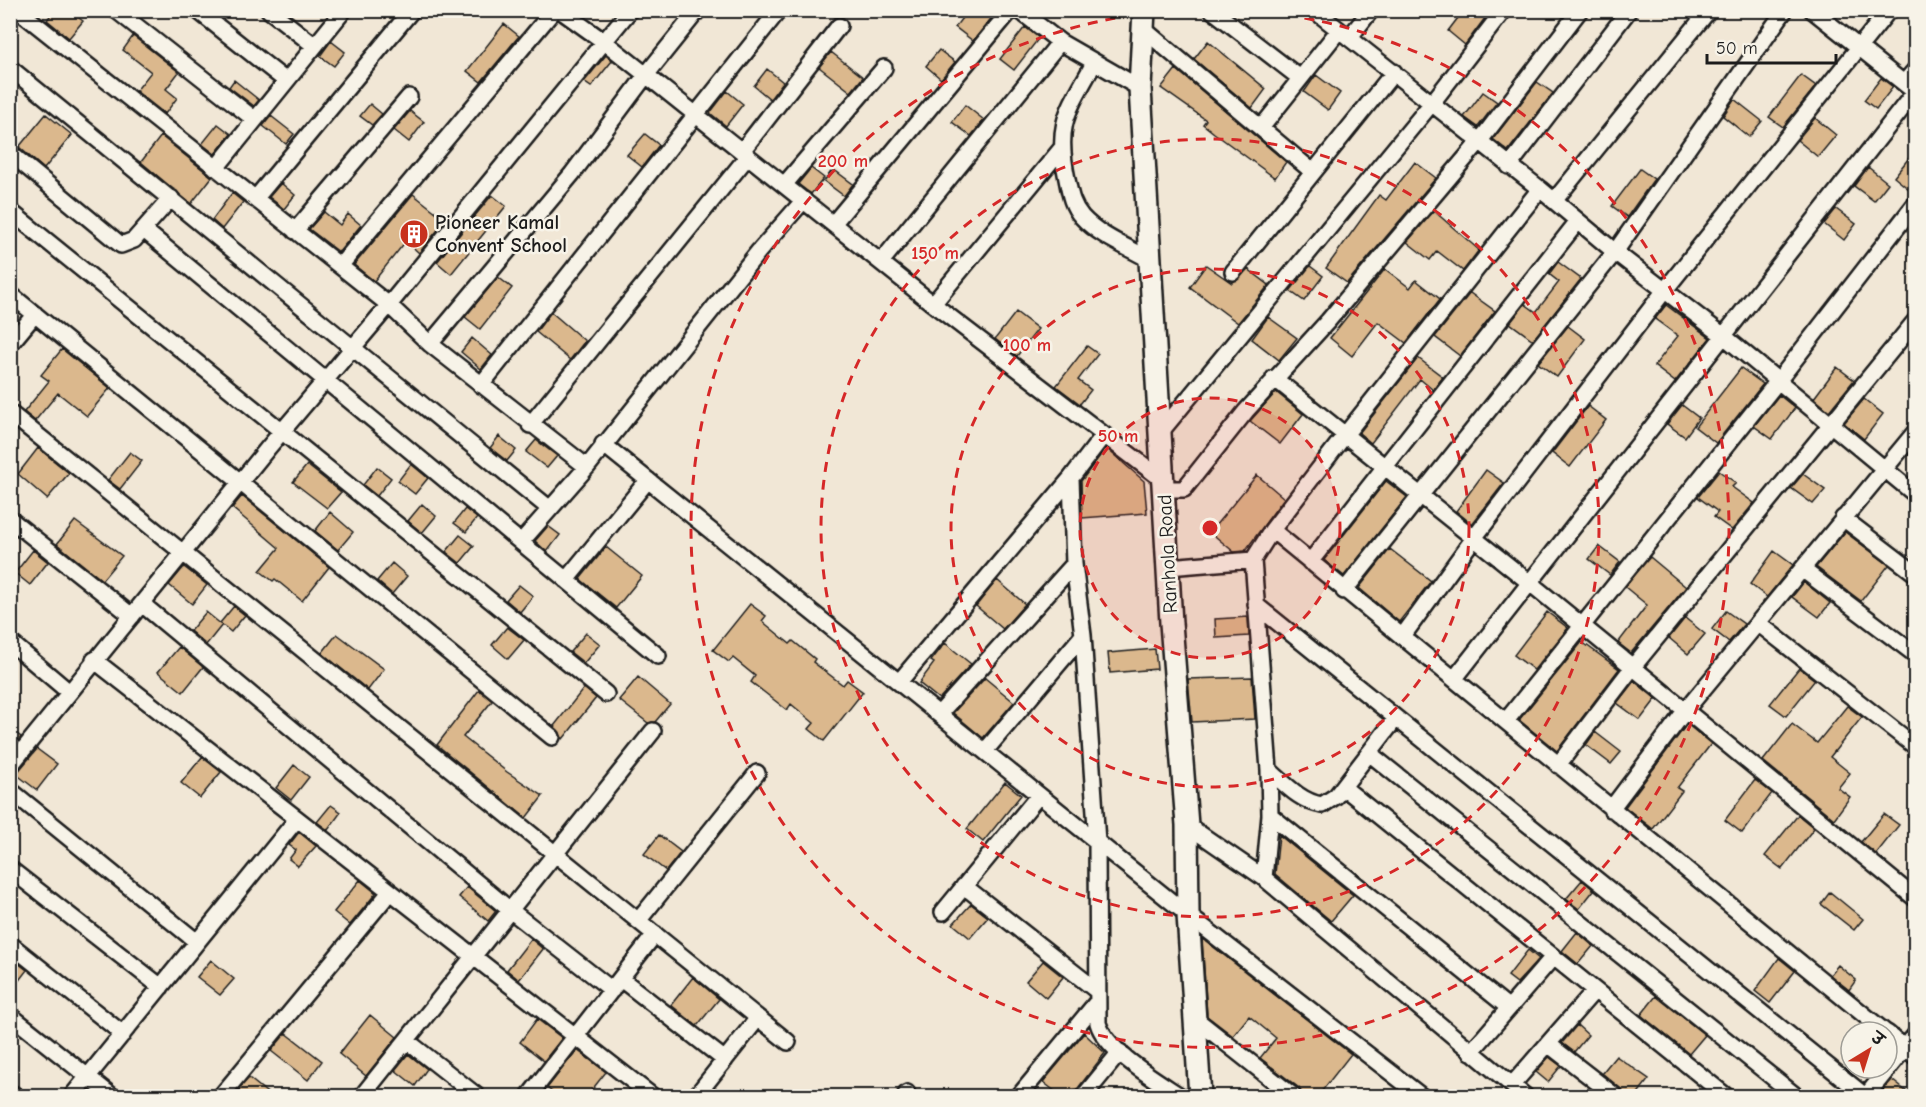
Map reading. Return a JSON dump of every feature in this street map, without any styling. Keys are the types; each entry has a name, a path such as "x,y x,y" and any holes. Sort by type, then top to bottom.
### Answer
{"street":[{"path":"18,10 389,305 430,344 530,425 587,467"},
{"path":"116,10 254,119"},
{"path":"197,10 286,81"},
{"path":"216,168 344,10"},
{"path":"255,199 412,10"},
{"path":"340,266 554,10"},
{"path":"560,10 606,43 1164,485 1184,489 1274,378 1328,321 1479,142 1580,10"},
{"path":"10,766 282,431 606,43 630,10"},
{"path":"430,344 572,174 698,10"},
{"path":"481,385 779,10"},
{"path":"833,224 1011,10"},
{"path":"1019,10 1060,42 1140,88"},
{"path":"1212,10 1300,78"},
{"path":"1314,10 1540,189 1615,252 1725,337 1916,495"},
{"path":"1261,128 1300,78 1371,10"},
{"path":"1159,434 1432,103 1504,10"},
{"path":"1509,166 1629,10"},
{"path":"1554,201 1709,10"},
{"path":"1344,591 1615,252 1785,10"},
{"path":"1455,678 1916,92 1812,10"},
{"path":"1402,637 1474,538 1665,290 1889,10"},
{"path":"280,14 315,46"},
{"path":"1143,19 1261,128 1313,172"},
{"name":"Ranhola Road","path":"1143,19 1140,88 1152,261 1159,434 1187,825 1188,915 1200,1096"},
{"path":"530,425 745,154 839,26"},
{"path":"881,262 1060,42"},
{"path":"1094,63 1064,118 1061,149 1072,202 1083,218 1152,261"},
{"path":"10,68 550,509"},
{"path":"784,185 884,68"},
{"path":"1904,83 1916,69"},
{"path":"1233,272 1394,72"},
{"path":"295,231 409,97"},
{"path":"933,304 1061,149"},
{"path":"10,153 122,245 134,240 171,198"},
{"path":"1264,878 1270,815 1269,770 1253,560 1272,530 1345,435 1540,189"},
{"path":"521,542 587,467 603,444 759,252 804,200"},
{"path":"1506,721 1778,381 1916,203"},
{"path":"10,211 606,694"},
{"path":"1310,561 1578,221"},
{"path":"144,230 658,656"},
{"path":"10,294 552,737"},
{"path":"10,344 35,314"},
{"path":"1558,765 1632,668 1916,320"},
{"path":"1274,378 1530,583 1916,899"},
{"path":"10,413 788,1042"},
{"path":"1611,808 1685,711 1916,430"},
{"path":"899,682 1071,478 1103,436"},
{"path":"603,444 1188,915 1421,1096"},
{"path":"1071,478 1074,564 1083,636 1097,842 1097,996 1101,1034 1161,1091 1180,1096"},
{"path":"566,580 648,480"},
{"path":"1843,518 1916,574"},
{"path":"10,519 137,610 510,910 725,1060"},
{"path":"1272,530 1870,1020"},
{"path":"1168,567 1253,560"},
{"path":"939,714 1074,564"},
{"path":"1802,569 1916,655"},
{"path":"1256,605 1866,1096 1910,1052 1916,1034"},
{"path":"1758,623 1916,747"},
{"path":"985,751 1083,636"},
{"path":"10,642 69,692"},
{"path":"94,660 652,1096"},
{"path":"1269,770 1312,803 1322,805 1330,801 1343,787 1396,718"},
{"path":"362,1096 653,731"},
{"path":"1370,753 1796,1096"},
{"path":"638,921 757,772"},
{"path":"1343,787 1726,1096"},
{"path":"10,790 197,942"},
{"path":"943,912 1039,795"},
{"path":"1270,815 1509,1008"},
{"path":"72,1096 297,819"},
{"path":"1187,825 1264,878 1525,1096"},
{"path":"10,869 161,987"},
{"path":"964,886 1097,996"},
{"path":"221,1096 390,892"},
{"path":"530,1096 655,934"},
{"path":"10,944 123,1034"},
{"path":"1471,1052 1553,957"},
{"path":"1512,1085 1594,991"},
{"path":"1018,1096 1097,996"},
{"path":"10,1015 112,1096"},
{"path":"1193,1017 1293,1096"},
{"path":"696,1096 758,1018"},
{"path":"407,1041 477,1096"},
{"path":"1548,1044 1615,1096"},
{"path":"1084,1096 1120,1052"},
{"path":"10,1092 16,1096"}],"building":[{"path":"54,10 69,10 83,21 69,38 47,20"},
{"path":"968,10 998,10 973,41 955,27"},
{"path":"1464,10 1491,10 1465,45 1448,31"},
{"path":"504,24 519,36 481,82 467,71"},
{"path":"1025,27 1039,38 1014,70 1000,59"},
{"path":"133,36 179,72 166,89 177,98 165,114 136,91 151,72 123,50"},
{"path":"331,41 345,52 334,66 320,56"},
{"path":"1208,41 1266,89 1252,108 1194,59"},
{"path":"939,50 955,62 941,79 926,66"},
{"path":"831,52 863,77 851,92 819,67"},
{"path":"606,55 612,61 591,87 584,82"},
{"path":"767,69 783,82 770,99 754,86"},
{"path":"1176,69 1286,162 1275,178 1203,124 1206,120 1161,88"},
{"path":"1316,75 1340,93 1328,110 1304,92"},
{"path":"1801,75 1816,86 1783,127 1769,117"},
{"path":"1881,78 1893,87 1876,109 1864,100"},
{"path":"234,80 259,100 254,106 229,87"},
{"path":"1537,82 1553,93 1508,151 1493,139"},
{"path":"727,91 743,104 726,126 710,113"},
{"path":"1483,92 1497,102 1478,127 1464,117"},
{"path":"1734,99 1762,121 1749,137 1723,116"},
{"path":"370,104 382,114 372,125 360,116"},
{"path":"965,105 984,120 971,136 952,122"},
{"path":"410,111 424,122 409,142 394,130"},
{"path":"46,114 72,135 44,169 19,147"},
{"path":"271,116 294,134 286,144 263,126"},
{"path":"1815,118 1836,135 1818,157 1797,140"},
{"path":"218,124 231,134 215,154 202,144"},
{"path":"645,134 659,145 642,167 627,155"},
{"path":"161,136 212,177 191,204 141,162"},
{"path":"1916,149 1916,194 1915,194 1894,177"},
{"path":"1415,162 1436,178 1347,283 1326,268 1379,195 1386,200"},
{"path":"1868,167 1888,183 1874,201 1854,186"},
{"path":"811,168 824,178 811,194 798,184"},
{"path":"833,169 853,184 844,196 824,181"},
{"path":"1640,169 1654,179 1627,217 1612,206"},
{"path":"281,183 295,195 284,209 269,197"},
{"path":"232,193 243,202 222,229 212,220"},
{"name":"Pioneer Kamal Convent School","path":"413,194 446,220 419,253 406,241 374,281 354,265"},
{"path":"492,195 506,206 451,274 437,262"},
{"path":"1836,209 1856,224 1844,240 1824,224"},
{"path":"1434,211 1479,250 1463,271 1437,251 1430,260 1407,242"},
{"path":"324,212 340,225 348,214 361,225 339,252 309,229"},
{"path":"1558,262 1581,279 1533,340 1510,323 1525,304 1536,312 1559,282 1549,274"},
{"path":"1206,265 1232,283 1248,269 1269,285 1238,323 1190,287"},
{"path":"1310,266 1323,276 1304,301 1290,291"},
{"path":"1385,269 1410,288 1416,280 1440,299 1406,343 1378,322 1352,356 1330,338"},
{"path":"498,277 512,288 480,329 465,317"},
{"path":"1470,293 1495,311 1460,356 1435,337"},
{"path":"1666,305 1710,338 1675,382 1654,366 1678,336 1655,319"},
{"path":"551,312 585,341 570,360 536,332"},
{"path":"1016,312 1038,329 1017,356 995,339"},
{"path":"1268,317 1297,338 1279,360 1252,339"},
{"path":"1568,326 1585,339 1557,377 1538,363"},
{"path":"472,338 492,355 481,369 461,352"},
{"path":"1087,346 1098,354 1078,380 1091,390 1080,404 1056,386"},
{"path":"62,349 110,388 87,416 58,393 35,421 24,412 49,381 41,375"},
{"path":"1418,358 1443,377 1433,390 1420,379 1371,443 1359,433"},
{"path":"1837,367 1854,380 1829,411 1814,398"},
{"path":"1741,368 1763,384 1716,443 1695,427"},
{"path":"1276,392 1303,414 1280,444 1250,421"},
{"path":"1779,395 1795,408 1772,439 1754,426"},
{"path":"1864,399 1883,414 1864,439 1844,423"},
{"path":"1682,405 1699,418 1685,437 1667,424"},
{"path":"1588,406 1606,420 1570,467 1552,453"},
{"path":"499,436 516,450 507,461 490,448"},
{"path":"536,440 557,456 547,468 526,452"},
{"path":"38,448 69,473 47,499 18,474"},
{"path":"1106,448 1144,481 1147,513 1082,518 1081,481"},
{"path":"130,452 142,461 120,489 108,480"},
{"path":"411,464 428,478 415,494 398,481"},
{"path":"307,465 341,492 327,508 293,482"},
{"path":"377,467 391,478 377,496 363,485"},
{"path":"1486,470 1504,483 1472,524 1456,511"},
{"path":"1719,471 1736,483 1732,487 1754,503 1732,530 1714,517 1718,512 1698,497"},
{"path":"1803,474 1825,490 1813,504 1791,488"},
{"path":"1257,475 1284,498 1245,551 1234,552 1210,532"},
{"path":"1386,481 1407,497 1344,576 1324,560"},
{"path":"242,496 329,567 302,601 275,579 273,581 260,571 279,548 232,508"},
{"path":"422,504 436,516 422,533 408,521"},
{"path":"465,509 477,518 466,532 454,523"},
{"path":"330,512 353,532 338,550 315,531"},
{"path":"75,521 122,556 102,580 57,544"},
{"path":"548,526 560,535 547,552 535,541"},
{"path":"1845,532 1889,565 1861,601 1816,567"},
{"path":"460,535 474,546 460,563 446,552"},
{"path":"1599,546 1620,562 1610,575 1589,559"},
{"path":"606,547 642,576 616,608 580,579"},
{"path":"1390,549 1431,581 1399,622 1359,588"},
{"path":"33,550 48,562 30,585 15,573"},
{"path":"1774,551 1793,565 1767,597 1750,584"},
{"path":"1650,557 1686,587 1631,653 1618,643 1647,605 1625,587"},
{"path":"392,563 407,576 392,594 377,581"},
{"path":"184,567 207,585 192,604 169,585"},
{"path":"997,580 1025,604 1003,629 976,606"},
{"path":"1804,582 1830,603 1819,617 1792,597"},
{"path":"519,585 533,596 520,612 506,600"},
{"path":"750,604 766,616 762,621 790,644 793,641 815,659 813,662 843,685 847,680 863,692 824,741 809,729 814,723 791,704 787,710 751,682 755,676 733,658 729,662 713,650"},
{"path":"234,606 245,615 231,632 220,623"},
{"path":"1726,611 1744,624 1729,642 1712,629"},
{"path":"206,612 222,625 206,645 190,631"},
{"path":"1547,612 1568,628 1534,670 1514,655"},
{"path":"1248,617 1249,636 1216,638 1215,619"},
{"path":"1685,618 1705,634 1688,654 1669,638"},
{"path":"507,627 524,640 508,659 492,645"},
{"path":"586,633 600,644 584,663 570,652"},
{"path":"337,634 384,669 368,690 322,653"},
{"path":"1582,642 1619,669 1557,751 1519,720"},
{"path":"945,643 971,664 939,699 919,683 934,663 931,661"},
{"path":"179,647 203,667 183,692 158,672"},
{"path":"1155,649 1157,669 1110,673 1108,653"},
{"path":"1799,668 1815,680 1786,716 1770,704"},
{"path":"638,677 670,704 655,722 648,723 619,700"},
{"path":"1252,677 1255,719 1192,722 1188,679"},
{"path":"985,678 1014,702 983,738 953,713"},
{"path":"1634,681 1656,699 1640,720 1617,703"},
{"path":"584,688 596,698 563,739 554,726"},
{"path":"479,690 492,701 463,737 507,772 543,796 526,818 437,745"},
{"path":"1847,706 1862,717 1830,757 1850,773 1838,788 1850,797 1834,819 1763,761 1792,724 1817,743"},
{"path":"1687,724 1711,744 1677,788 1682,791 1653,829 1625,807"},
{"path":"10,729 21,737 10,750"},
{"path":"1595,732 1621,752 1611,764 1586,745"},
{"path":"37,749 57,764 37,790 16,774"},
{"path":"202,757 221,772 200,798 181,783"},
{"path":"294,765 309,777 291,800 276,788"},
{"path":"1755,780 1772,793 1742,833 1725,820"},
{"path":"1005,782 1021,795 983,842 967,829"},
{"path":"331,805 341,812 328,830 317,822"},
{"path":"1884,814 1899,825 1876,854 1861,842"},
{"path":"1798,815 1814,828 1782,869 1765,856"},
{"path":"299,832 316,846 298,866 289,859 296,850 289,845"},
{"path":"659,835 681,852 666,871 644,854"},
{"path":"1279,835 1353,895 1331,921 1275,874"},
{"path":"360,880 376,893 350,925 334,912"},
{"path":"1582,880 1594,890 1579,909 1566,899"},
{"path":"467,887 496,911 488,921 459,897"},
{"path":"1830,892 1863,919 1854,930 1821,904"},
{"path":"971,904 988,917 970,938 953,924"},
{"path":"1577,932 1593,946 1578,964 1562,951"},
{"path":"1202,938 1351,1054 1318,1096 1303,1096 1299,1088 1260,1058 1276,1038 1249,1016 1233,1036 1207,1016"},
{"path":"531,939 543,949 519,980 507,970"},
{"path":"1528,950 1539,959 1517,983 1508,976"},
{"path":"10,957 27,970 10,992"},
{"path":"1779,958 1795,971 1770,1003 1755,991"},
{"path":"211,960 234,979 220,995 197,977"},
{"path":"1043,961 1063,977 1046,998 1026,981"},
{"path":"1838,965 1856,980 1849,990 1830,975"},
{"path":"693,977 719,999 697,1026 671,1005"},
{"path":"1656,996 1705,1035 1689,1054 1641,1015"},
{"path":"370,1015 397,1037 366,1076 339,1054"},
{"path":"537,1019 562,1038 544,1061 520,1042"},
{"path":"1577,1025 1588,1035 1574,1052 1562,1043"},
{"path":"286,1033 322,1061 308,1080 271,1051"},
{"path":"1084,1033 1105,1053 1072,1096 1061,1096 1043,1082"},
{"path":"577,1050 606,1072 587,1096 557,1096 547,1088"},
{"path":"408,1054 427,1069 415,1086 395,1070"},
{"path":"1616,1056 1649,1079 1636,1096 1625,1096 1621,1089 1602,1073"},
{"path":"1549,1057 1561,1066 1548,1082 1536,1072"},
{"path":"249,1078 271,1096 233,1096"},
{"path":"1892,1080 1912,1096 1878,1096"}],"place":[{"name":"Pioneer Kamal Convent School","path":"414,234"}]}
